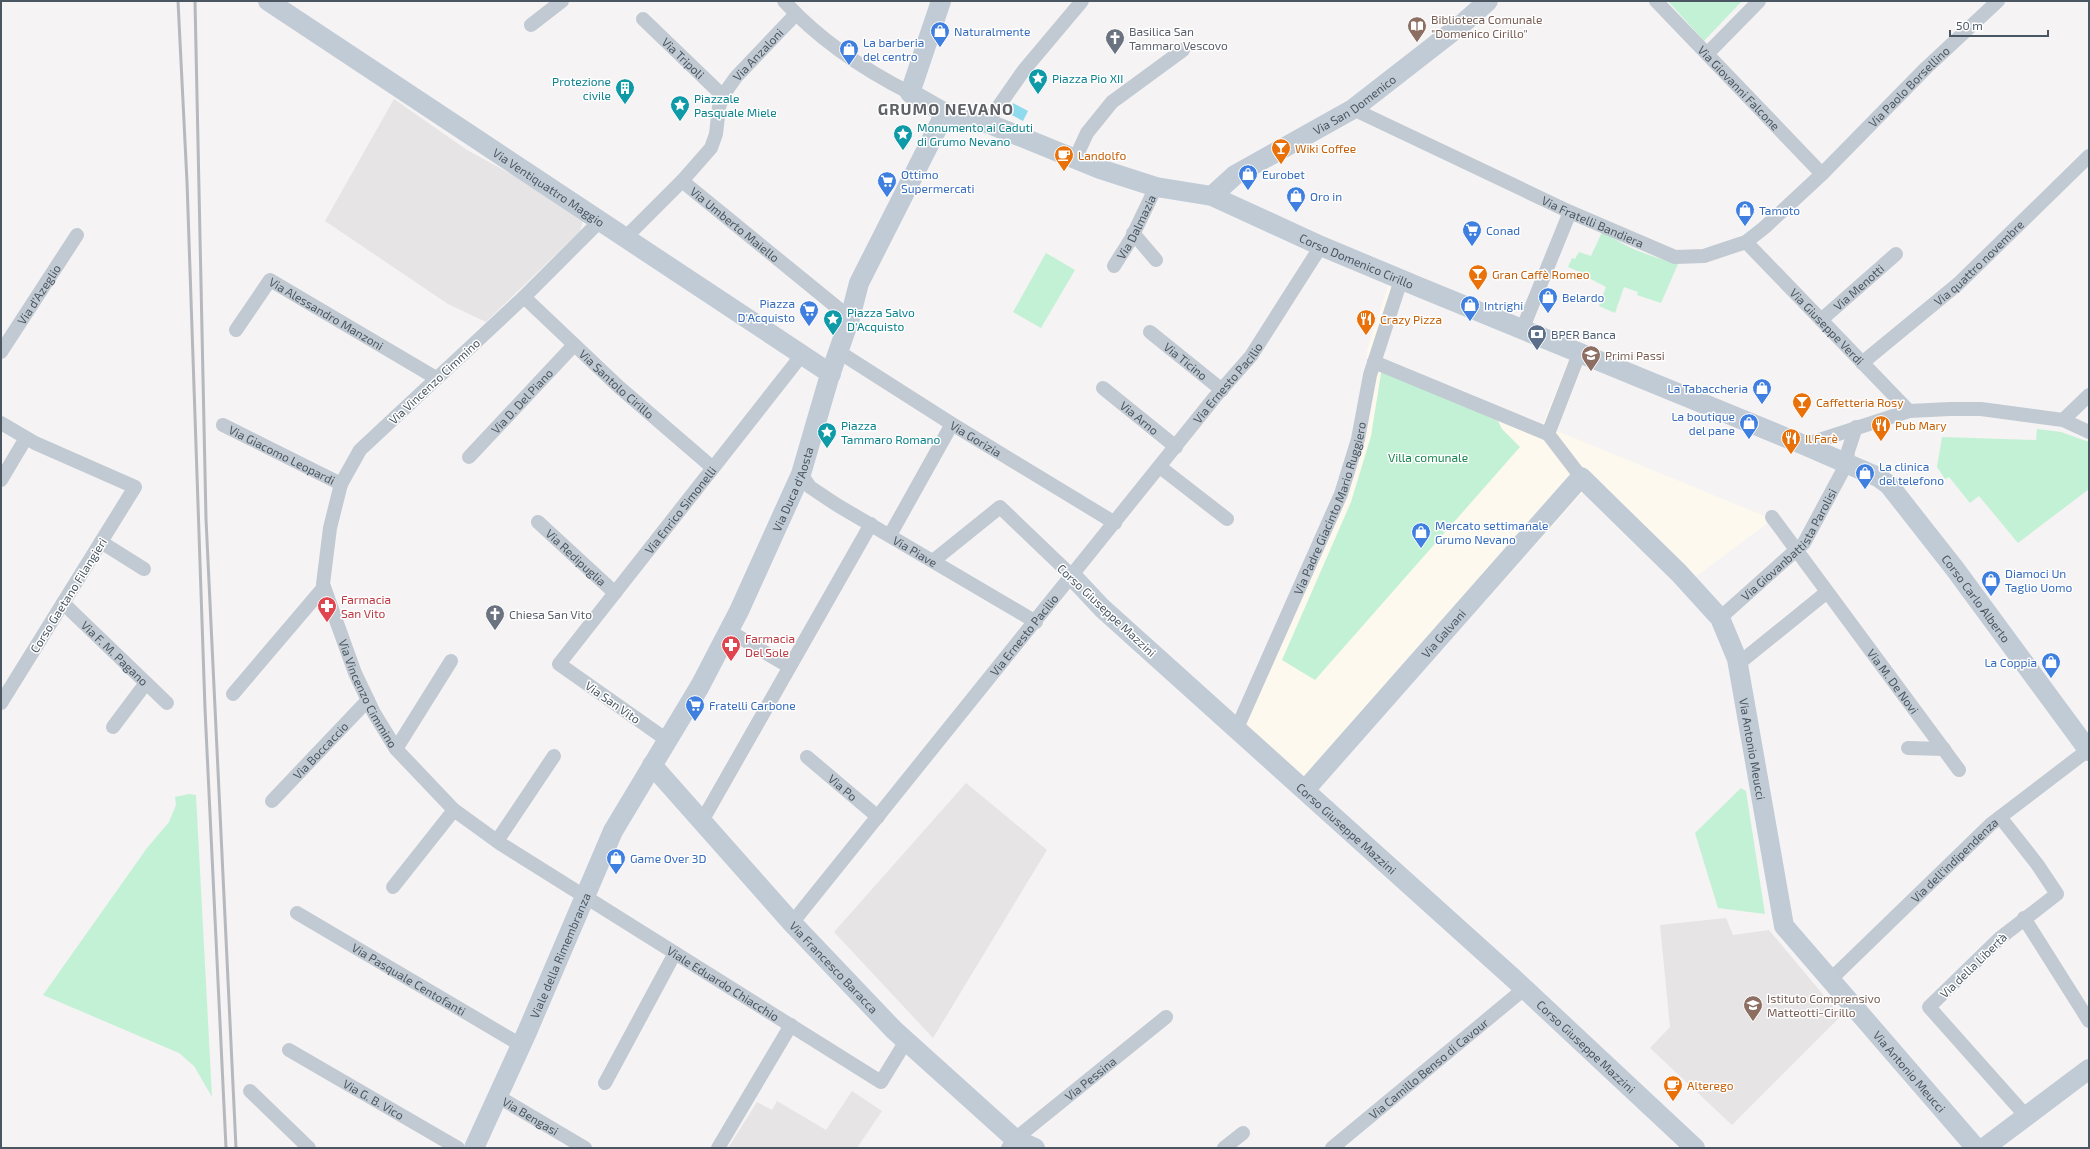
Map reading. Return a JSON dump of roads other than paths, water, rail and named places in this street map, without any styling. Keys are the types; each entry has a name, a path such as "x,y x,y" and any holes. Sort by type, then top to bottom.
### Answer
{"street":[{"name":"Via Ventiquattro Maggio","path":"268,1 801,356 831,374"},
{"path":"531,25 562,1"},
{"path":"784,1 830,45 873,74 917,97 940,1"},
{"name":"Via San Domenico","path":"1212,196 1235,175 1353,109 1461,25 1488,1"},
{"name":"Via Giovanni Falcone","path":"1656,1 1822,174"},
{"path":"1707,54 1759,1"},
{"name":"Via Paolo Borsellino","path":"1822,174 1926,68 1998,1"},
{"path":"987,124 1024,70 1081,2"},
{"name":"Via Anzaloni","path":"682,181 711,148 716,134 718,106 723,96 736,77 796,14"},
{"name":"Via Tripoli","path":"643,19 723,96"},
{"path":"1075,159 1087,133 1112,102 1183,50"},
{"name":"Corso Domenico Cirillo","path":"917,97 952,116 987,124 1075,159 1156,187 1212,196 1320,246 1579,354 1802,444"},
{"name":"Via Fratelli Bandiera","path":"1353,109 1570,212 1675,257 1704,256 1746,242 1822,174"},
{"name":"Via Duca d'Aosta","path":"652,765 700,686 729,631 801,474 831,374 850,318 859,283 952,116"},
{"name":"Via quattro novembre","path":"1862,363 1958,284 2089,156"},
{"name":"Via Umberto Maiello","path":"625,238 682,181 850,318"},
{"name":"Via Dalmazia","path":"1114,266 1133,233 1156,187"},
{"path":"1522,330 1570,212"},
{"name":"Via Vincenzo Cimmino","path":"584,896 497,841 454,810 396,749 368,700 355,673 324,586 330,528 341,484 360,450 524,297 600,221"},
{"path":"1133,233 1156,260"},
{"name":"Via d'Azeglio","path":"1,352 77,235"},
{"name":"Via Giuseppe Verdi","path":"1746,242 1909,411"},
{"name":"Via Ernesto Pacilio","path":"792,923 1251,356 1320,246"},
{"name":"Via Menotti","path":"1821,320 1896,254"},
{"name":"Via Alessandro Manzoni","path":"236,330 270,280 436,378"},
{"name":"Via Padre Giacinto Mario Ruggiero","path":"1236,728 1341,494 1358,439 1374,362 1401,280"},
{"name":"Via Santolo Cirillo","path":"524,297 619,387 713,468"},
{"name":"Via Ticino","path":"1150,332 1222,390"},
{"name":"Via D. Del Piano","path":"469,457 574,345"},
{"name":"Via Gorizia","path":"839,352 952,424 1115,523"},
{"path":"1374,362 1548,434 1579,354"},
{"name":"Via Enrico Simonelli","path":"559,664 801,356"},
{"name":"Via Arno","path":"1103,388 1176,447"},
{"path":"2063,420 2089,395"},
{"path":"1802,444 1909,411 1982,409 2063,420 2089,432"},
{"path":"1,423 26,438 1,480"},
{"path":"890,535 952,424"},
{"name":"Via Giacomo Leopardi","path":"223,425 341,484"},
{"path":"1847,463 1848,451 1856,427"},
{"name":"Via Antonio Meucci","path":"1548,434 1581,476 1679,573 1720,618 1738,664 1784,926 1976,1148"},
{"name":"Corso Gaetano Filangieri","path":"1,703 135,487 26,438"},
{"name":"Corso Carlo Alberto","path":"1802,444 1878,477 1900,496 2086,742"},
{"name":"Via Giovanbattista Parolisi","path":"1720,618 1804,543 1847,463"},
{"path":"1160,467 1227,519"},
{"name":"Via Piave","path":"801,474 810,487 1036,622"},
{"name":"Via Galvani","path":"1306,790 1581,476"},
{"name":"Corso Giuseppe Mazzini","path":"933,561 1000,507 1072,576 1102,608 1306,790 1695,1148"},
{"path":"1772,517 1796,550"},
{"name":"Via Redipuglia","path":"538,522 615,593"},
{"path":"702,821 788,666 871,524"},
{"path":"101,542 144,569"},
{"name":"Via M. De Novi","path":"1796,550 1959,770"},
{"path":"233,694 324,586"},
{"path":"1738,664 1827,592"},
{"name":"Via F. M. Pagano","path":"63,603 167,703"},
{"path":"729,631 788,666"},
{"path":"396,749 451,661"},
{"name":"Via San Vito","path":"559,664 667,740"},
{"path":"113,728 146,683"},
{"name":"Via Boccaccio","path":"272,801 368,700"},
{"name":"Via dell'indipendenza","path":"1830,980 2000,817 2086,742"},
{"path":"1908,748 1944,749"},
{"path":"497,841 554,756"},
{"name":"Via Po","path":"807,758 878,817"},
{"name":"Via Francesco Baracca","path":"652,765 792,923 906,1041 1011,1144 1035,1148"},
{"name":"Viale della Rimembranza","path":"474,1148 521,1045 613,831 652,765"},
{"path":"393,888 454,810"},
{"name":"Via della Libertà","path":"2000,817 2037,864 2057,894 2000,938 1929,1007 2026,1116"},
{"name":"Viale Eduardo Chiacchio","path":"584,896 881,1082 906,1041"},
{"name":"Via Pasquale Centofanti","path":"297,913 521,1045"},
{"path":"2024,918 2089,1021"},
{"path":"605,1083 675,953"},
{"name":"Via Camillo Benso di Cavour","path":"1332,1148 1524,989"},
{"name":"Via Pessina","path":"1011,1144 1166,1017"},
{"path":"718,1148 791,1025"},
{"name":"Via G. B. Vico","path":"289,1050 458,1148"},
{"path":"1984,1148 2089,1069"},
{"path":"250,1091 309,1148"},
{"name":"Via Bengasi","path":"497,1096 585,1148"},
{"path":"1224,1148 1243,1133"}],"water":[{"path":"1013,103 1028,111 1023,121 1008,113"}],"railway":[{"path":"178,1 187,182 205,709 226,1148"},
{"path":"195,1 206,519 236,1148"}],"place":[{"name":"Biblioteca Comunale \"Domenico Cirillo\"","path":"1417,43"},
{"name":"Naturalmente","path":"940,48"},
{"name":"Basilica San Tammaro Vescovo","path":"1115,55"},
{"name":"La barberia del centro","path":"849,66"},
{"name":"Piazza Pio XII","path":"1038,95"},
{"name":"Protezione civile","path":"625,105"},
{"name":"Piazzale Pasquale Miele","path":"680,122"},
{"name":"Monumento ai Caduti di Grumo Nevano","path":"903,151"},
{"name":"Wiki Coffee","path":"1281,165"},
{"name":"Landolfo","path":"1064,172"},
{"name":"Eurobet","path":"1248,191"},
{"name":"Ottimo Supermercati","path":"887,198"},
{"name":"Oro in","path":"1296,213"},
{"name":"Tamoto","path":"1745,227"},
{"name":"Conad","path":"1472,247"},
{"name":"Gran Caffè Romeo","path":"1478,291"},
{"name":"Belardo","path":"1548,314"},
{"name":"Intrighi","path":"1470,322"},
{"name":"Piazza D'Acquisto","path":"809,327"},
{"name":"Piazza Salvo D'Acquisto","path":"833,336"},
{"name":"Crazy Pizza","path":"1366,336"},
{"name":"BPER Banca","path":"1537,351"},
{"name":"Primi Passi","path":"1591,372"},
{"name":"La Tabaccheria","path":"1762,405"},
{"name":"Caffetteria Rosy","path":"1802,419"},
{"name":"La boutique del pane","path":"1749,440"},
{"name":"Pub Mary","path":"1881,442"},
{"name":"Piazza Tammaro Romano","path":"827,449"},
{"name":"Il Farè","path":"1791,455"},
{"name":"La clinica del telefono","path":"1865,490"},
{"name":"Mercato settimanale Grumo Nevano","path":"1421,549"},
{"name":"Diamoci Un Taglio Uomo","path":"1991,597"},
{"name":"Farmacia San Vito","path":"327,623"},
{"name":"Chiesa San Vito","path":"495,631"},
{"name":"Farmacia Del Sole","path":"731,662"},
{"name":"La Coppia","path":"2051,679"},
{"name":"Fratelli Carbone","path":"695,722"},
{"name":"Game Over 3D","path":"616,875"},
{"name":"Istituto Comprensivo Matteotti-Cirillo","path":"1753,1022"},
{"name":"Alterego","path":"1673,1102"}],"district":[{"name":"GRUMO NEVANO","path":"946,108"}],"park label":[{"name":"Villa comunale","path":"1428,457"}]}
